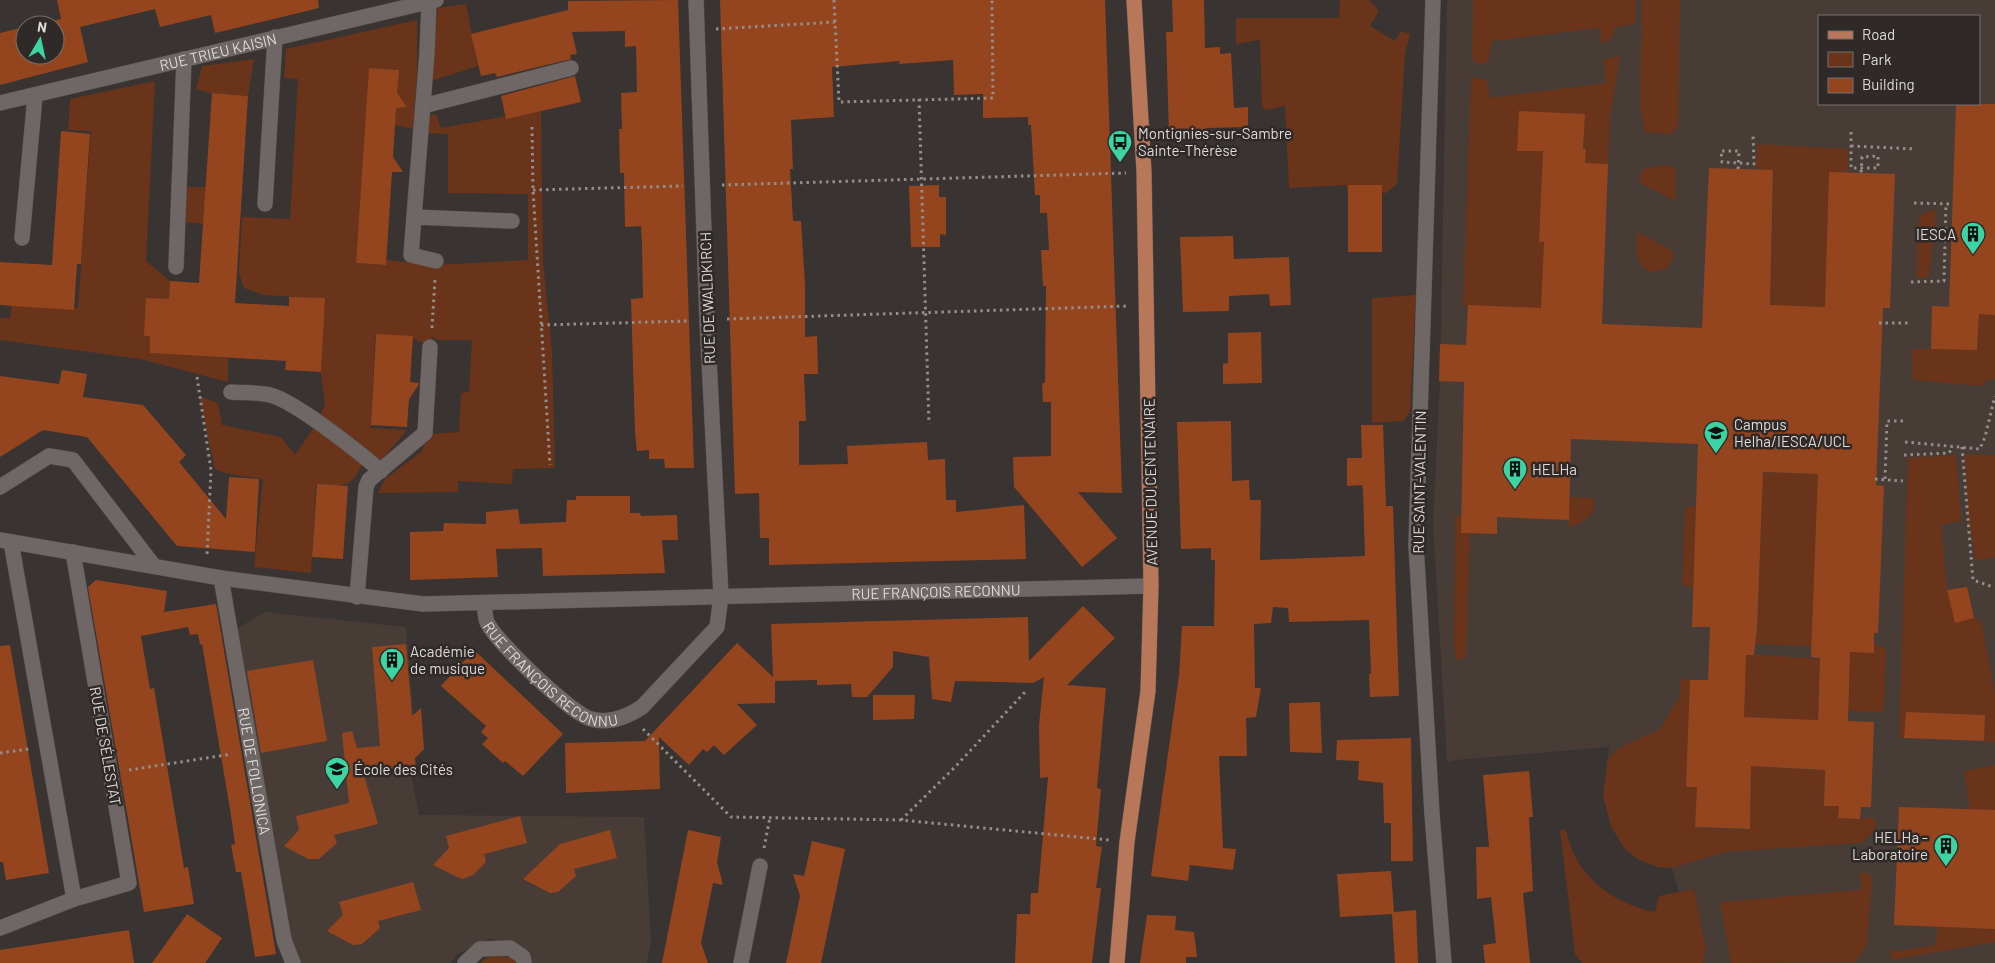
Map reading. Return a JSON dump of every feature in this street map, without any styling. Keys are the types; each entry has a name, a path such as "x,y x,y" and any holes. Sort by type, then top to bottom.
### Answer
{"main road":[{"name":"AVENUE DU CENTENAIRE","path":"1116,963 1127,842 1148,691 1151,586 1144,172 1134,0"}],"street":[{"name":"RUE DE WALDKIRCH","path":"696,0 707,320 721,596"},
{"name":"RUE SAINT-VALENTIN","path":"1433,0 1416,545 1432,814 1444,963"},
{"name":"RUE TRIEU KAISIN","path":"0,104 432,1"},
{"path":"432,1 410,255 436,261"},
{"path":"265,204 275,37"},
{"path":"176,267 184,59"},
{"path":"423,106 571,68"},
{"path":"22,238 35,96"},
{"path":"414,217 512,221"},
{"path":"357,597 366,487 369,480 425,433 430,350"},
{"path":"231,392 269,395 284,400 381,471"},
{"path":"0,487 49,456 73,460 154,566"},
{"path":"6,541 47,746 74,899"},
{"name":"RUE FRANÇOIS RECONNU","path":"6,541 214,577 357,597 423,604 1151,586"},
{"name":"RUE DE SÉLESTAT","path":"0,928 74,899 129,883 73,552"},
{"name":"RUE DE FOLLONICA","path":"214,577 252,750 284,940 293,963"},
{"name":"RUE FRANÇOIS RECONNU","path":"484,603 487,622 504,645 575,712 591,719 611,720 629,715 642,707 717,627 721,596"},
{"path":"741,963 760,866"},
{"path":"465,963 480,949 510,948 523,957 524,963"}],"path":[{"path":"834,0 839,102 993,98 992,0"},
{"path":"697,30 835,22"},
{"path":"919,99 928,424"},
{"path":"532,127 533,190 550,465"},
{"path":"1851,132 1851,168 1861,167 1878,168 1878,156 1862,156 1861,167 1861,173"},
{"path":"1738,169 1738,164 1739,151 1721,151 1722,162 1738,164 1754,164 1753,134"},
{"path":"1851,146 1916,149"},
{"path":"533,190 1144,172"},
{"path":"1914,203 1953,204"},
{"path":"1911,282 1944,281 1946,204"},
{"path":"430,350 436,261"},
{"path":"541,325 1146,306"},
{"path":"1879,323 1910,323"},
{"path":"197,377 211,470 214,577"},
{"path":"1905,442 1980,449 1985,437 1995,396"},
{"path":"1885,479 1888,421 1905,421"},
{"path":"1904,455 1949,453 1953,447"},
{"path":"1962,448 1973,580 1993,587"},
{"path":"1875,479 1903,481"},
{"path":"901,820 954,768 1026,692"},
{"path":"629,715 731,817 901,820 1127,842"},
{"path":"0,753 47,746"},
{"path":"110,773 252,750"},
{"path":"760,866 770,818"}],"shaded area":[{"name":"Campus Helha/IESCA/UCL","path":"1447,0 1995,0 1995,963 1703,963 1706,949 1694,889 1679,892 1672,868 1658,867 1639,860 1624,848 1611,826 1603,796 1609,747 1447,762 1433,523 1440,381"},
{"name":"École des Cités","path":"265,612 406,627 415,735 409,764 419,815 644,817 651,942 647,963 531,963 527,950 489,938 456,955 451,963 293,963 230,633"}],"green space":[{"path":"1340,0 1369,0 1379,11 1370,26 1395,41 1401,31 1410,34 1405,55 1397,184 1386,193 1347,191 1347,185 1289,188 1285,106 1266,110 1262,106 1260,40 1236,44 1236,18 1339,18"},
{"path":"1473,0 1636,0 1635,24 1615,27 1613,37 1601,44 1599,28 1492,41 1488,62 1480,64 1474,61 1472,55"},
{"path":"1642,0 1680,0 1678,127 1670,134 1645,132 1640,106"},
{"path":"466,4 478,66 428,82 438,8"},
{"path":"417,20 417,72 413,129 394,125 398,70 370,68 356,263 384,265 385,260 435,265 528,260 528,194 448,193 448,134 426,133 425,117 436,114 441,128 541,110 543,261 552,352 555,468 513,469 512,484 458,481 458,492 378,493 385,479 421,452 430,434 459,432 461,393 469,392 472,340 437,340 432,337 430,347 411,337 375,335 371,428 407,430 378,464 366,458 356,475 347,483 342,485 316,484 311,573 254,567 263,479 224,473 215,469 199,396 218,403 222,425 281,437 295,455 317,423 325,404 321,373 324,299 264,295 244,288 239,273 242,217 290,219 298,79 284,78 286,49"},
{"path":"1620,56 1610,116 1608,164 1585,164 1584,114 1519,111 1518,151 1546,151 1542,163 1540,242 1544,243 1541,313 1463,306 1471,78 1486,79 1490,98 1606,83 1603,60"},
{"path":"254,59 248,96 212,93 196,89 202,66"},
{"path":"155,81 146,261 170,281 169,299 145,336 151,336 150,353 228,358 228,382 140,359 0,340 0,318 10,318 12,303 78,308 91,131 68,130 70,99"},
{"path":"1757,144 1848,149 1847,173 1830,172 1826,307 1771,306 1774,171 1756,170"},
{"path":"1664,165 1674,167 1676,171 1676,201 1639,183 1640,175 1644,169"},
{"path":"185,187 206,187 204,224 186,222"},
{"path":"1934,209 1936,213 1929,277 1917,278 1917,233 1920,215"},
{"path":"1637,232 1673,251 1672,259 1667,269 1651,272 1641,265 1637,255"},
{"path":"1416,295 1410,412 1403,421 1372,423 1372,298"},
{"path":"1979,314 1995,314 1995,380 1988,379 1982,386 1913,380 1911,349 1978,349"},
{"path":"1965,454 1995,455 1995,557 1976,561 1968,518"},
{"path":"1956,455 1961,521 1941,525 1947,590 1955,623 1974,618 1981,621 1995,693 1995,742 1984,741 1984,715 1906,712 1905,738 1899,738 1908,458"},
{"path":"1749,472 1818,474 1850,648 1755,644 1758,628 1762,494"},
{"path":"1570,497 1594,498 1594,504 1588,518 1579,524 1568,527"},
{"path":"1696,506 1693,588 1682,584 1685,507"},
{"path":"1455,514 1461,518 1461,533 1470,533 1466,656 1461,660 1456,659 1454,645"},
{"path":"1874,644 1886,649 1884,712 1849,711 1850,652 1874,653"},
{"path":"1745,654 1820,659 1817,720 1751,717 1743,723"},
{"path":"1680,679 1690,680 1686,787 1697,787 1695,828 1750,830 1752,776 1749,776 1749,766 1816,770 1825,768 1823,806 1839,806 1839,818 1860,819 1873,817 1876,825 1873,832 1860,843 1725,852 1672,868 1658,867 1639,860 1624,848 1611,826 1603,796 1608,759 1619,748 1660,729 1680,696"},
{"path":"1995,765 1995,813 1970,811 1964,771"},
{"path":"1565,829 1574,855 1583,869 1600,887 1621,900 1655,912 1659,896 1694,889 1706,949 1703,963 1582,963 1575,954 1560,830"},
{"path":"1860,872 1869,874 1872,878 1867,945 1855,962 1731,963 1720,902 1861,890"},
{"path":"1995,922 1995,942 1891,960 1890,950 1899,951 1935,945 1938,927 1994,928"},
{"path":"490,956 511,957 516,963 480,963"}],"building":[{"path":"57,0 318,0 319,8 215,33 211,15 160,27 155,9 80,27 88,62 0,85 0,33 15,29 15,65 65,65 65,15 60,15"},
{"path":"678,0 694,468 665,468 664,459 649,459 649,450 637,451 631,299 643,298 641,226 625,227 624,173 620,173 619,129 622,129 621,93 637,92 636,46 625,47 625,31 572,32 577,54 570,55 571,59 497,77 495,73 481,76 471,34 568,10 568,1"},
{"path":"720,0 1105,0 1122,493 1078,492 1117,538 1082,567 1014,487 1013,457 1051,456 1051,402 1043,402 1042,383 1045,383 1046,286 1043,286 1041,250 1049,250 1047,213 1040,213 1040,195 1035,195 1031,125 1028,125 1028,117 983,118 983,94 954,95 953,60 899,64 900,61 832,67 834,117 791,120 793,169 790,169 793,221 801,221 805,285 805,337 817,336 818,374 804,374 806,421 799,421 799,465 848,464 847,446 927,442 928,460 945,459 946,500 956,500 956,512 1024,505 1026,559 769,565 769,538 760,538 759,493 735,494"},
{"path":"1172,0 1204,0 1205,48 1220,47 1220,54 1231,53 1234,108 1248,107 1248,127 1207,128 1208,134 1169,135 1166,32 1173,32"},
{"path":"369,68 399,70 397,93 407,107 396,108 393,157 403,172 392,172 386,265 356,263"},
{"path":"575,76 581,102 506,119 501,96"},
{"path":"212,93 248,96 235,303 289,306 289,297 325,298 321,372 285,370 286,361 150,353 150,336 144,336 146,298 169,299 170,281 199,283"},
{"name":"IESCA","path":"1995,104 1995,315 1979,314 1977,350 1931,349 1932,306 1949,307 1956,105"},
{"name":"HELHa","path":"1519,111 1585,114 1583,149 1586,149 1585,163 1608,164 1602,324 1702,328 1709,168 1773,170 1770,305 1825,307 1829,172 1895,174 1890,308 1883,308 1876,485 1884,486 1878,633 1874,633 1874,653 1850,652 1848,721 1874,722 1871,807 1861,807 1860,819 1838,818 1839,806 1824,806 1825,770 1751,766 1750,829 1695,827 1697,787 1686,787 1690,680 1708,680 1710,627 1692,627 1698,444 1571,439 1569,520 1497,517 1497,534 1461,533 1464,382 1439,381 1440,344 1466,345 1468,305 1541,308 1544,242 1539,242 1543,151 1517,151","holes":["1763,472 1818,474 1811,657 1820,658 1818,720 1744,717 1746,655 1754,655 1757,629"]},
{"path":"61,131 90,134 81,264 77,264 74,310 0,305 0,262 52,265"},
{"path":"939,185 939,197 946,197 946,235 940,234 940,247 911,247 909,186"},
{"path":"1348,185 1382,185 1382,252 1348,252"},
{"path":"1233,236 1234,259 1289,257 1291,305 1270,306 1269,294 1229,296 1229,311 1183,312 1180,237"},
{"path":"1261,332 1262,383 1223,384 1223,364 1228,363 1228,333"},
{"path":"376,334 413,336 410,382 419,383 409,399 407,427 371,425"},
{"path":"62,370 87,374 83,397 143,405 186,455 179,462 226,519 229,477 259,479 255,552 177,546 87,437 43,430 0,457 0,376 59,384"},
{"path":"1231,421 1232,481 1249,480 1250,500 1261,500 1260,560 1365,556 1363,490 1362,485 1347,486 1347,458 1362,458 1361,425 1383,425 1386,506 1393,506 1399,696 1370,697 1369,620 1289,622 1288,608 1273,607 1271,623 1254,624 1255,688 1261,688 1256,717 1246,718 1247,756 1219,756 1223,848 1236,849 1233,870 1190,865 1188,881 1151,876 1179,675 1182,626 1214,626 1215,560 1211,560 1211,548 1181,549 1177,422"},
{"path":"317,484 348,486 343,559 312,557"},
{"path":"576,496 630,496 630,513 640,513 641,516 677,515 678,540 662,540 665,573 543,576 542,548 496,549 498,577 410,580 410,532 443,531 444,523 486,524 486,512 518,509 520,524 566,522 567,500 576,500"},
{"path":"96,580 167,591 164,612 216,604 276,954 255,957 241,872 236,872 231,845 235,844 230,809 202,644 200,645 198,634 190,635 188,627 141,636 150,689 154,688 184,868 188,867 194,904 144,912 88,587"},
{"path":"1967,587 1974,618 1955,623 1947,590"},
{"path":"1083,606 1115,638 1067,685 1106,688 1097,788 1101,789 1096,846 1102,847 1096,888 1101,888 1092,963 1015,963 1017,914 1030,914 1031,893 1038,893 1048,777 1040,778 1039,725 1044,677 1033,683 955,681 951,702 932,699 929,657 893,651 893,667 867,697 852,697 851,684 817,685 817,680 775,681 775,703 737,704 757,725 724,755 714,745 707,752 703,749 689,765 659,737 660,789 566,793 565,743 645,741 737,643 773,677 771,624 1028,617 1029,661"},
{"path":"406,644 412,716 421,708 424,749 415,758 416,771 364,775 378,824 334,835 337,843 319,859 308,859 284,846 299,830 296,816 349,803 342,733 352,731 357,748 380,746 372,647"},
{"path":"10,645 49,873 6,880 3,862 0,862 0,646"},
{"path":"474,650 563,734 523,776 505,761 503,763 482,744 488,738 481,732 486,726 441,686"},
{"path":"313,660 327,741 261,753 247,671"},
{"path":"873,695 915,695 914,719 873,720"},
{"path":"1320,702 1322,753 1290,752 1289,703"},
{"path":"1906,712 1985,715 1984,741 1904,738"},
{"path":"1411,738 1413,861 1391,861 1391,823 1384,823 1383,783 1358,780 1359,761 1336,760 1337,740"},
{"path":"1529,771 1533,817 1529,817 1533,891 1523,893 1530,963 1485,963 1483,945 1496,943 1491,897 1477,899 1476,847 1489,847 1483,775"},
{"name":"HELHa - Laboratoire","path":"1899,807 1995,810 1995,929 1894,925"},
{"path":"520,816 527,843 484,854 486,862 473,875 463,879 433,865 449,848 446,836"},
{"path":"610,830 617,858 574,869 576,876 558,892 550,893 523,879 560,844"},
{"path":"688,830 721,837 717,862 723,885 713,883 701,943 708,963 662,963"},
{"path":"812,841 845,849 821,963 786,963 800,896 793,874 804,876"},
{"path":"1391,871 1394,912 1416,910 1418,963 1395,963 1392,914 1340,917 1337,874"},
{"path":"413,882 421,910 378,921 380,928 362,944 353,945 327,931 343,915 339,902"},
{"path":"187,914 222,938 205,963 152,963"},
{"path":"1147,915 1176,916 1175,930 1194,932 1197,957 1186,957 1186,963 1140,963"},
{"path":"129,930 134,963 0,963 0,950"}],"place":[{"name":"Montignies-sur-Sambre Sainte-Thérèse","path":"1120,163"},
{"name":"IESCA","path":"1973,255"},
{"name":"Campus Helha/IESCA/UCL","path":"1716,454"},
{"name":"HELHa","path":"1515,490"},
{"name":"Académie de musique","path":"392,681"},
{"name":"École des Cités","path":"337,790"},
{"name":"HELHa - Laboratoire","path":"1946,867"}]}
